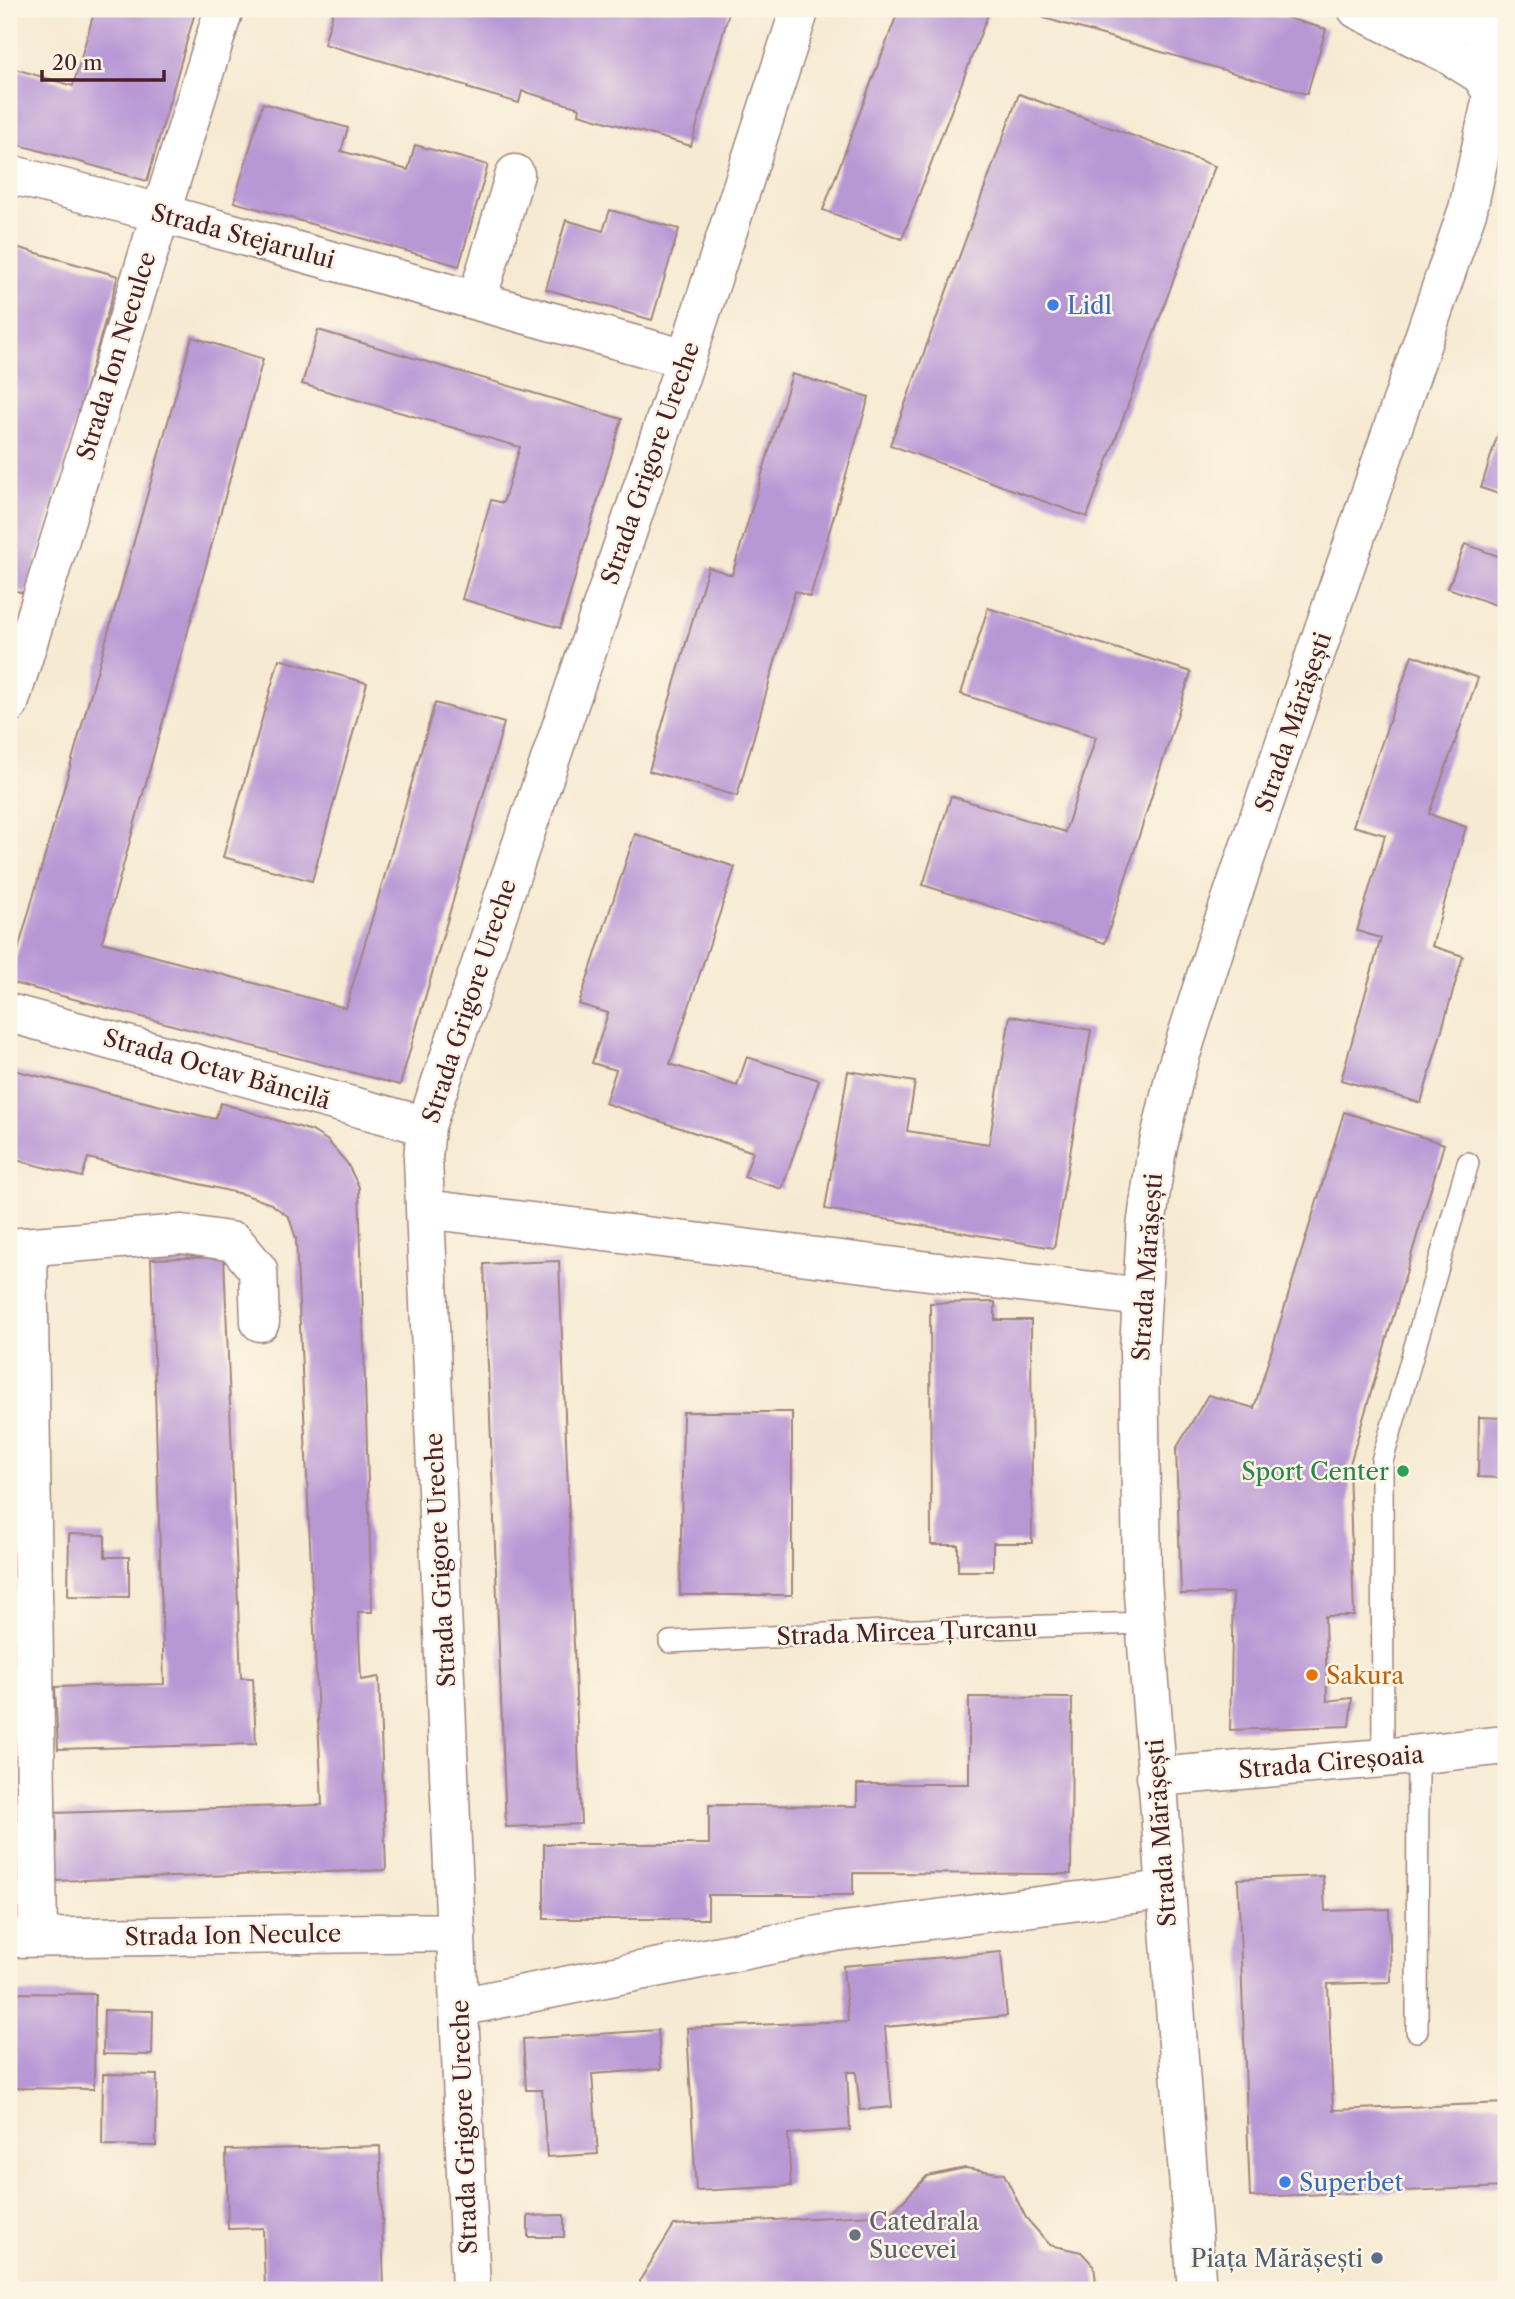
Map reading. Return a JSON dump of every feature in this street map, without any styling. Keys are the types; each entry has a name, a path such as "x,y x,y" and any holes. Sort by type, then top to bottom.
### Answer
{"street":[{"name":"Strada Ion Neculce","path":"9,704 18,639 160,213 224,9"},
{"name":"Strada Grigore Ureche","path":"471,2290 423,1158 426,1126 686,359 800,9"},
{"path":"1357,9 1446,53 1494,89"},
{"path":"1375,9 1504,28"},
{"name":"Strada Mărășești","path":"1197,2290 1145,1623 1139,1402 1141,1297 1146,1227 1155,1167 1176,1070 1225,916 1468,209 1494,89 1479,64 1486,43 1493,34 1504,28"},
{"name":"Strada Mărășești","path":"1468,209 1506,137"},
{"name":"Strada Stejarului","path":"9,174 160,213 686,359"},
{"path":"477,300 515,174"},
{"name":"Strada Octav Băncilă","path":"9,1013 426,1126"},
{"path":"425,1209 1141,1297"},
{"path":"23,1938 18,1247 181,1234 235,1242 258,1269 260,1322"},
{"name":"Strada Cireșoaia","path":"1156,1777 1506,1745"},
{"path":"460,2007 835,1932 1165,1890"},
{"name":"Strada Ion Neculce","path":"23,1938 457,1932"}],"lane":[{"path":"1417,2031 1382,1461 1468,1163"},
{"name":"Strada Mircea Țurcanu","path":"670,1642 885,1631 1145,1623"}],"building":[{"path":"95,9 196,9 147,181 9,142 9,67 73,86"},
{"path":"334,9 587,9 607,14 609,9 730,9 691,146 579,114 580,108 522,91 519,103 324,44"},
{"path":"899,9 990,9 902,239 823,210"},
{"path":"1047,9 1255,9 1326,29 1307,94 1044,18"},
{"name":"Lidl","path":"1019,94 1215,166 1087,517 890,445"},
{"path":"263,103 348,128 341,151 408,170 415,145 488,165 459,266 234,202"},
{"path":"610,210 679,229 652,320 546,289 566,220 603,231"},
{"path":"9,245 118,276 27,594 9,589"},
{"path":"318,330 622,419 560,628 462,599 491,500 503,503 520,447 302,384"},
{"path":"192,337 263,359 102,942 346,1008 435,703 504,723 400,1085 9,982"},
{"path":"792,374 869,397 810,597 795,591 737,796 649,771 708,567 732,575"},
{"path":"1506,407 1506,493 1505,496 1481,488"},
{"path":"1465,544 1506,559 1504,608 1448,588"},
{"path":"988,608 1191,672 1105,943 923,885 951,796 1065,832 1096,737 961,694"},
{"path":"1412,655 1478,678 1429,814 1466,827 1432,946 1463,956 1421,1103 1341,1080 1381,938 1357,931 1385,835 1353,826"},
{"path":"279,659 367,683 312,881 223,857"},
{"path":"635,834 735,867 670,1064 737,1086 747,1057 819,1080 782,1189 744,1177 753,1152 605,1103 616,1070 592,1063 608,1013 579,1004"},
{"path":"1010,1016 1091,1030 1054,1248 825,1209 848,1071 915,1082 907,1131 989,1144"},
{"path":"9,1069 215,1119 221,1103 312,1131 328,1141 347,1163 359,1187 372,1612 358,1612 361,1680 379,1677 386,1870 54,1881 52,1813 322,1805 296,1239 289,1217 271,1204 246,1195 88,1158 82,1177 16,1160 9,1182"},
{"path":"1344,1112 1444,1144 1349,1467 1354,1616 1325,1616 1327,1701 1352,1698 1349,1726 1230,1730 1233,1593 1181,1594 1176,1449 1208,1395 1254,1408"},
{"path":"224,1257 241,1678 253,1678 256,1744 58,1749 55,1687 164,1684 151,1259"},
{"path":"559,1261 581,1824 506,1827 484,1264"},
{"path":"995,1302 995,1320 1031,1320 1032,1543 993,1543 993,1571 958,1571 958,1545 931,1545 930,1303"},
{"path":"683,1412 792,1412 792,1595 680,1595"},
{"path":"1479,1417 1504,1418 1503,1478 1478,1477"},
{"path":"69,1534 105,1535 105,1557 129,1557 129,1597 68,1596"},
{"path":"969,1697 1072,1698 1071,1874 853,1873 853,1895 708,1895 708,1919 544,1919 544,1844 709,1844 709,1805 857,1806 857,1784 969,1784"},
{"path":"1323,1876 1325,1911 1389,1909 1391,1982 1328,1984 1333,2110 1506,2103 1506,2187 1250,2197 1238,1879"},
{"path":"1001,1952 1007,2016 885,2027 892,2107 860,2110 856,2072 847,2072 850,2130 788,2134 791,2186 696,2191 687,2028 848,2021 843,1966"},
{"path":"9,1993 95,1994 94,2089 9,2088"},
{"path":"104,2010 153,2011 152,2055 103,2054"},
{"path":"658,2030 661,2069 592,2074 598,2154 547,2157 542,2090 526,2090 523,2039"},
{"path":"103,2074 157,2075 156,2146 102,2145"},
{"path":"380,2146 384,2290 265,2290 263,2228 228,2229 226,2150"},
{"name":"Catedrala Sucevei","path":"965,2168 1004,2174 1026,2218 1050,2245 1081,2252 1094,2266 1097,2290 641,2290 640,2280 674,2225 891,2214 927,2176"},
{"path":"564,2215 564,2237 528,2237 528,2216"}],"place":[{"name":"Lidl","path":"1053,305"},
{"name":"Sport Center","path":"1403,1471"},
{"name":"Sakura","path":"1312,1675"},
{"name":"Superbet","path":"1285,2182"},
{"name":"Catedrala Sucevei","path":"855,2235"},
{"name":"Piața Mărășești","path":"1377,2258"}]}
